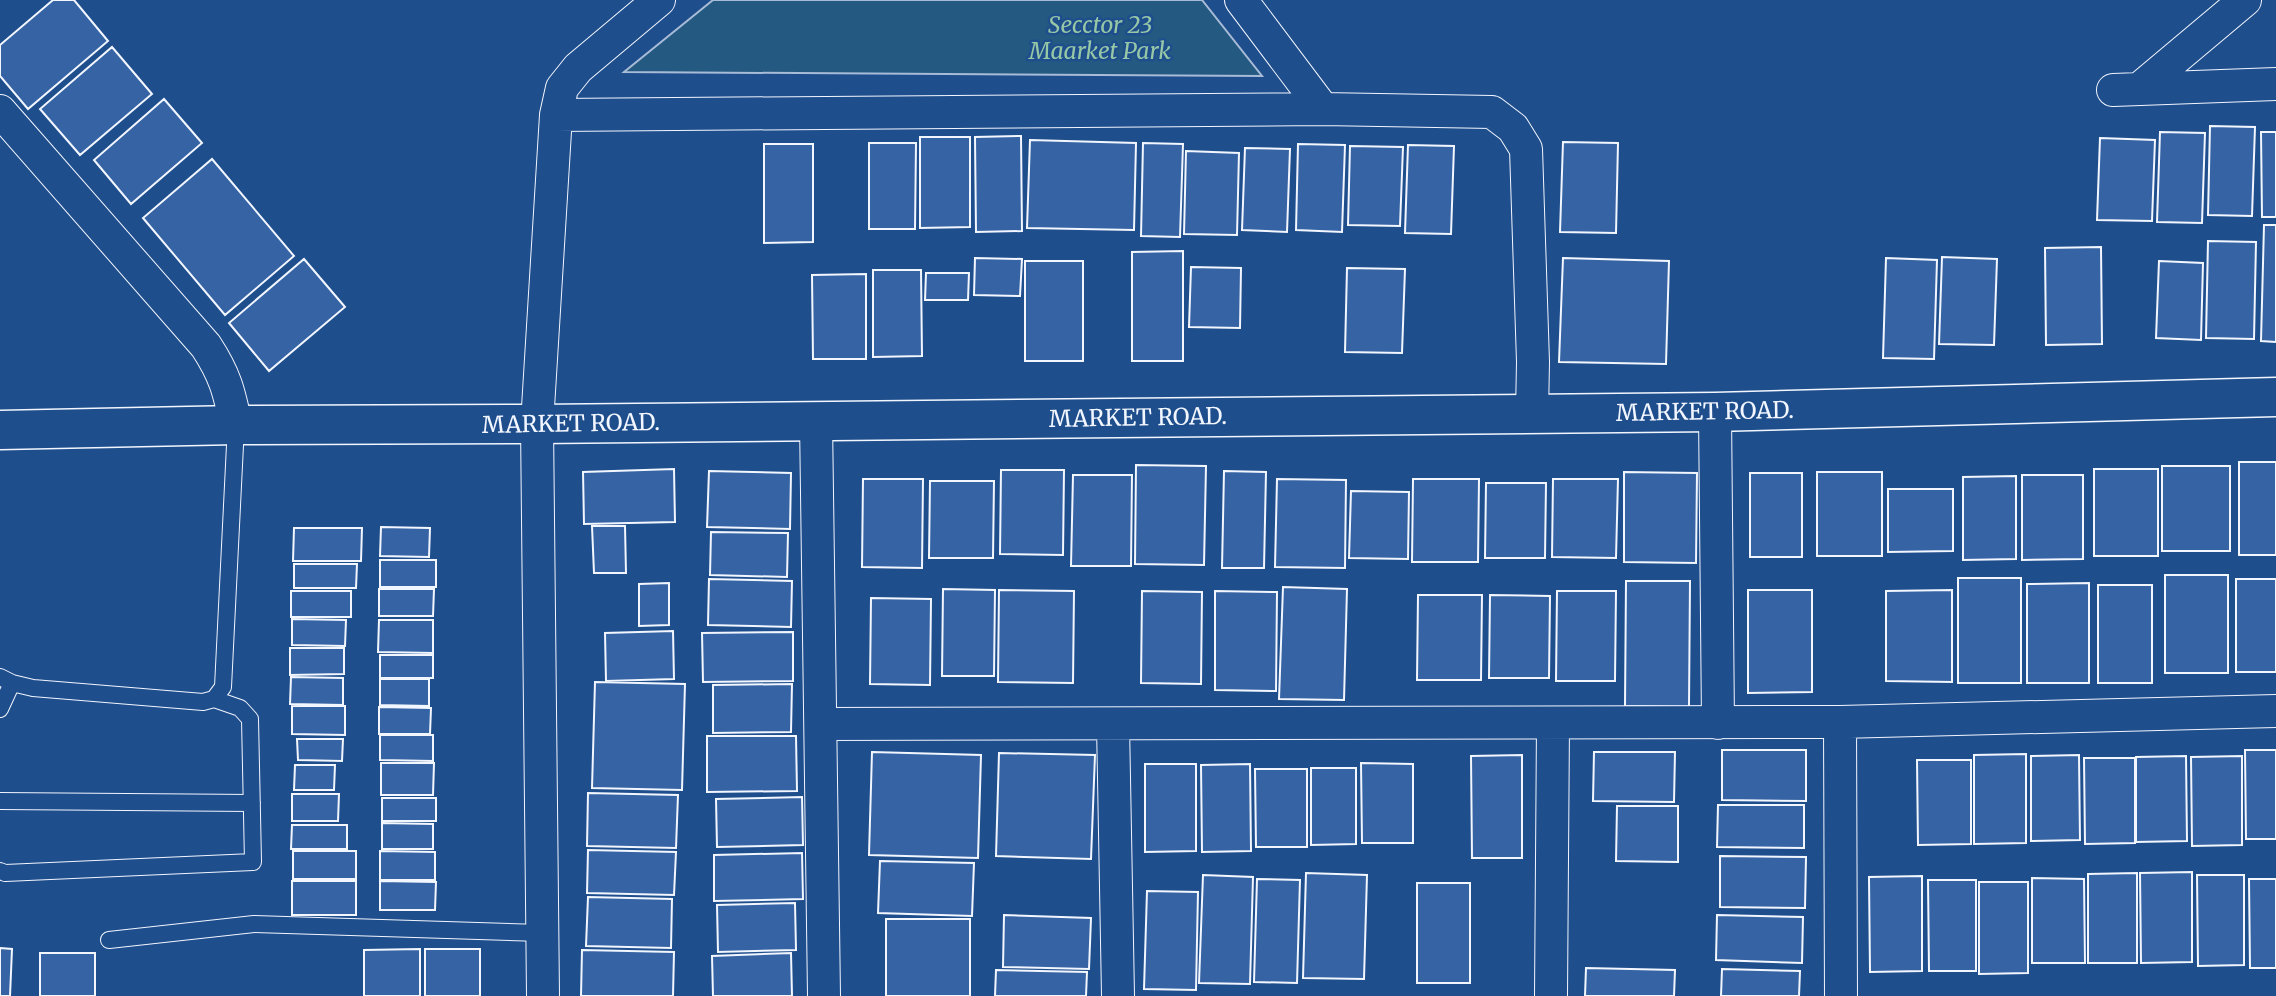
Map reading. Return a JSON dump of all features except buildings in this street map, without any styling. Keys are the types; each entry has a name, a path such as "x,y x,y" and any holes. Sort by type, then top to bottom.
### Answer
{"street":[{"path":"543,996 537,424 556,116 562,88 578,68 659,0"},
{"path":"1241,0 1323,109"},
{"path":"2245,0 2126,89 2276,84"},
{"path":"556,116 1323,109 1492,112 1513,128 1526,149 1533,362 1532,413"},
{"path":"6,125 206,346 220,367 228,386 236,425"},
{"name":"MARKET ROAD.","path":"0,430 236,425 1715,412 2276,397"},
{"path":"1715,412 1718,723"},
{"path":"816,421 824,996"},
{"path":"821,724 1840,722 2276,710"},
{"path":"1840,722 1841,996"},
{"path":"1551,996 1553,723"},
{"path":"1113,724 1118,996"}],"lane":[{"path":"214,699 223,687 236,425"},
{"path":"0,709 6,680 33,688 203,702 214,699 240,708 250,719 253,862 5,873 0,871"},
{"path":"0,801 252,803"},
{"path":"109,940 254,924 541,933"}],"green space":[{"name":"Secctor 23 Maarket Park","path":"713,0 1202,0 1262,76 624,72"}]}
